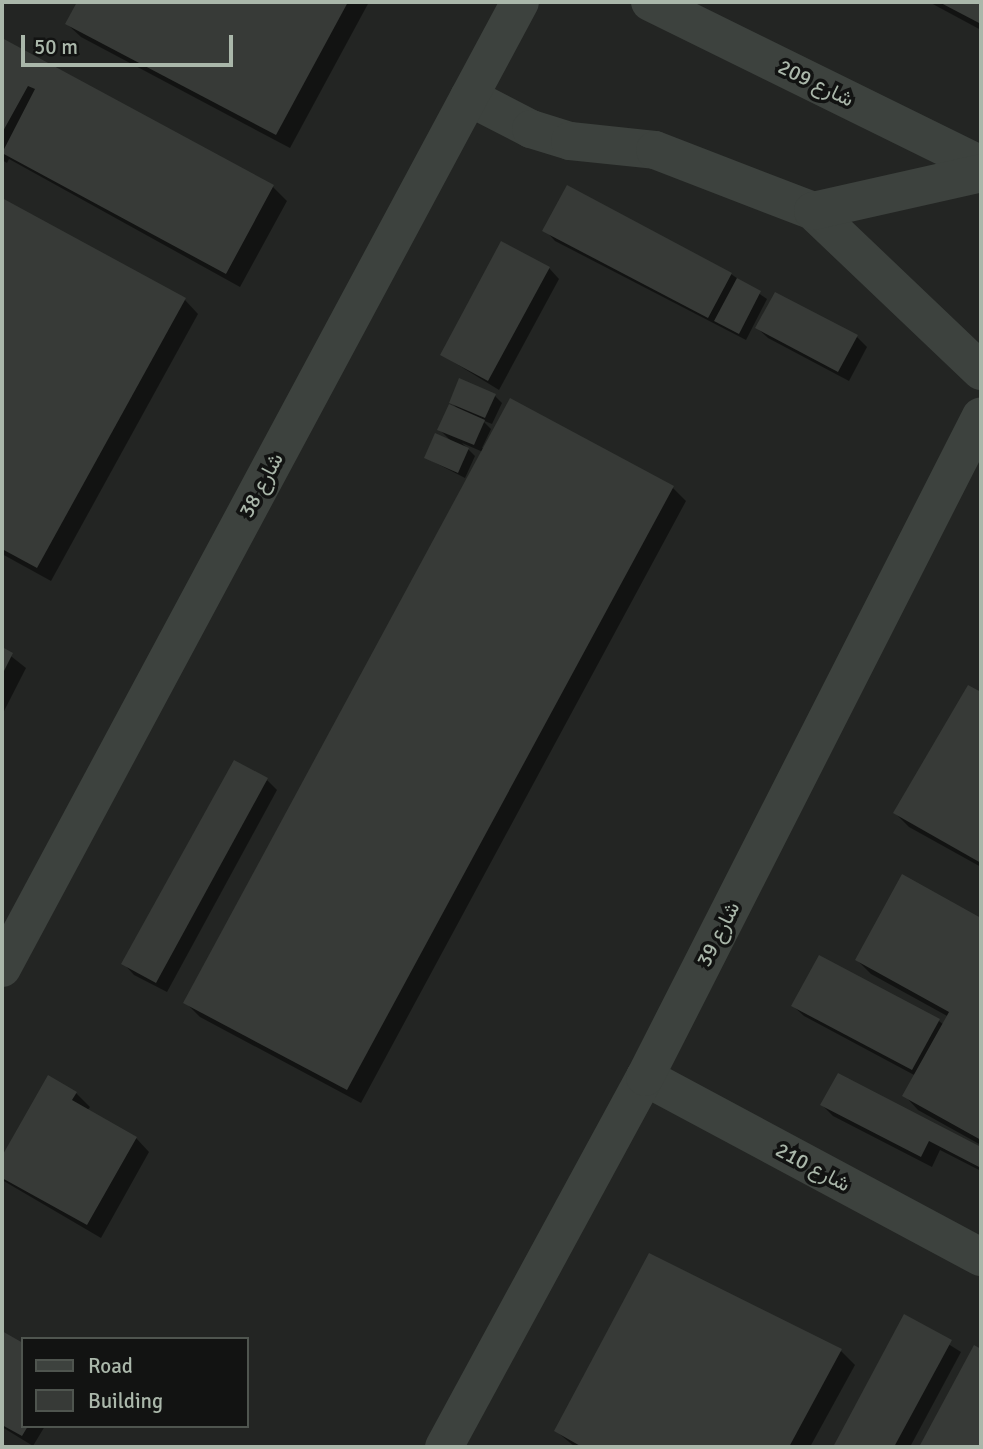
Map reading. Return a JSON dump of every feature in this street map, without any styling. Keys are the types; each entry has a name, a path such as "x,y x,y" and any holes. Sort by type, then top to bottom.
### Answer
{"street":[{"name":"شارع 38","path":"2,968 520,2"},
{"name":"شارع 209","path":"650,2 981,165"},
{"path":"469,97 531,130 570,141 655,150 813,211 981,371"},
{"path":"813,211 981,173"},
{"name":"شارع 39","path":"444,1447 645,1077 981,416"},
{"name":"شارع 210","path":"645,1077 981,1257"}],"shaded area":[{"path":"2,2 981,2 981,1447 2,1447"}],"building":[{"path":"77,2 348,2 276,135 65,24"},
{"path":"939,2 981,2 981,24"},
{"path":"2,38 274,185 226,274 2,153 35,89 28,86 2,133"},
{"path":"567,185 732,273 708,318 542,231"},
{"path":"2,198 186,298 37,568 2,549"},
{"path":"501,241 550,267 488,381 440,355"},
{"path":"737,278 761,291 739,334 714,321"},
{"path":"775,292 858,335 838,372 755,328"},
{"path":"459,378 496,394 485,418 449,403"},
{"path":"510,398 674,486 347,1090 183,1003"},
{"path":"449,404 485,420 474,445 437,430"},
{"path":"435,433 469,448 458,473 424,458"},
{"path":"2,647 13,653 2,675"},
{"path":"968,685 981,692 981,863 893,813"},
{"path":"234,760 268,778 156,983 121,964"},
{"path":"902,874 981,918 981,1140 902,1096 949,1012 855,960"},
{"path":"819,955 940,1019 912,1070 791,1006"},
{"path":"838,1073 981,1147 981,1168 929,1141 921,1157 820,1105"},
{"path":"48,1075 77,1092 72,1100 137,1137 87,1225 2,1178 2,1156"},
{"path":"649,1253 842,1349 789,1447 582,1447 554,1431"},
{"path":"904,1314 952,1340 894,1447 833,1447"},
{"path":"2,1331 21,1342 21,1428 27,1428 22,1436 2,1425"},
{"path":"974,1345 981,1349 981,1445 919,1447"}]}
